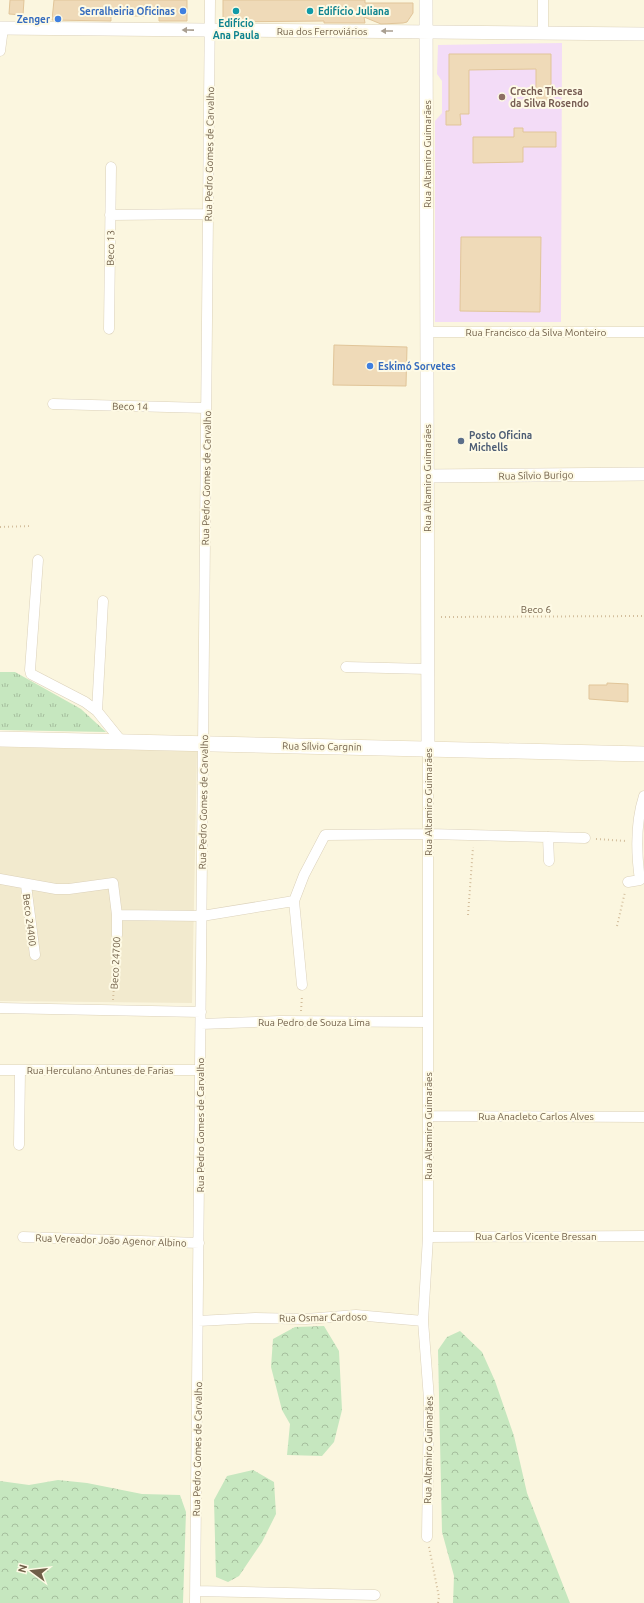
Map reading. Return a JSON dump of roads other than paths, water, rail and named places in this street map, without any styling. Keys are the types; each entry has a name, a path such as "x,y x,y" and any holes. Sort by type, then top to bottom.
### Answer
{"main road":[{"name":"Rua Sílvio Cargnin","path":"0,739 644,754"}],"street":[{"name":"Rua Pedro Gomes de Carvalho","path":"195,1603 210,0"},
{"name":"Rua Altamiro Guimarães","path":"426,0 428,1236 423,1321 429,1399 427,1537"},
{"path":"543,0 544,33"},
{"name":"Rua dos Ferroviários","path":"1,28 644,34"},
{"path":"0,51 1,28"},
{"name":"Beco 13","path":"109,329 111,167"},
{"path":"110,215 208,214"},
{"name":"Rua Francisco da Silva Monteiro","path":"427,332 644,332"},
{"name":"Beco 14","path":"53,404 206,408"},
{"name":"Rua Sílvio Burigo","path":"427,476 644,474"},
{"path":"38,560 30,670 31,674 85,702 97,712 122,742"},
{"path":"97,712 103,601"},
{"path":"346,667 428,668"},
{"path":"628,882 640,880 636,841 640,809 644,796"},
{"path":"302,985 294,901 304,875 324,835 428,834 585,838"},
{"path":"548,837 548,861"},
{"path":"0,879 26,885"},
{"name":"Beco 24700","path":"26,885 69,890 112,883 117,915 117,935"},
{"name":"Beco 24400","path":"26,885 34,955"},
{"path":"117,915 202,916 294,901"},
{"path":"0,1008 201,1012"},
{"name":"Rua Pedro de Souza Lima","path":"201,1024 300,1021 428,1022"},
{"name":"Rua Herculano Antunes de Farias","path":"0,1070 200,1070"},
{"path":"19,1145 20,1070"},
{"name":"Rua Anacleto Carlos Alves","path":"428,1116 644,1117"},
{"name":"Rua Vereador João Agenor Albino","path":"23,1236 199,1243"},
{"name":"Rua Carlos Vicente Bressan","path":"428,1236 644,1236"},
{"name":"Rua Osmar Cardoso","path":"198,1321 255,1318 306,1319 356,1315 423,1321"},
{"path":"195,1592 374,1596"}],"place":[{"name":"Serralheiria Oficinas","path":"183,11"},
{"name":"Edifício Ana Paula","path":"236,11"},
{"name":"Edifício Juliana","path":"310,11"},
{"name":"Zenger","path":"58,19"},
{"name":"Creche Theresa da Silva Rosendo","path":"502,97"},
{"name":"Eskimó Sorvetes","path":"370,366"},
{"name":"Posto Oficina Michells","path":"461,441"}]}
